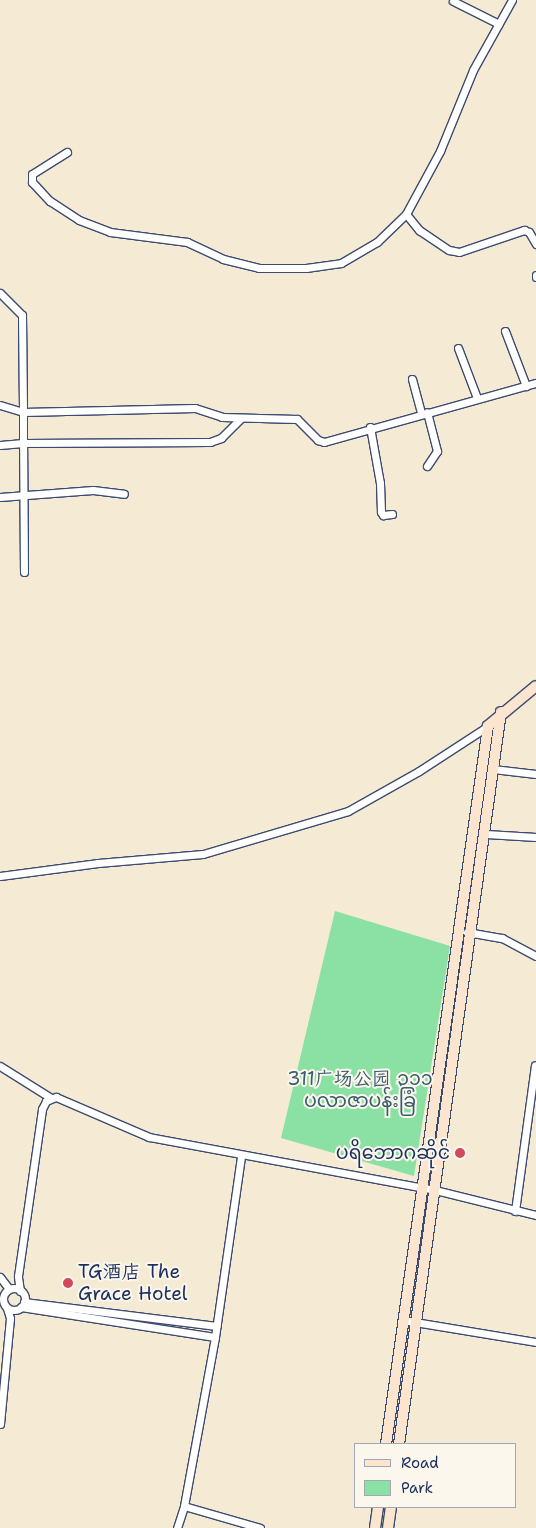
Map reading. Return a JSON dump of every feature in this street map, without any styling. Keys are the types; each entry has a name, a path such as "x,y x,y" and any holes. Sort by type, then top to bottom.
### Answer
{"main road":[{"path":"386,1443 488,726 501,712 536,686"},
{"path":"399,1443 486,834 501,712"},
{"path":"448,1008 461,1009"},
{"path":"437,1084 450,1086"},
{"path":"414,1254 425,1256"},
{"path":"394,1386 406,1389"},
{"path":"375,1528 378,1508"},
{"path":"388,1528 390,1508"}],"street":[{"path":"67,152 32,174 32,182 50,201 72,216 110,232 187,242 240,265 306,268 341,263 377,242 406,214 440,151 473,70 512,0"},
{"path":"452,1 499,24"},
{"path":"406,214 419,230 449,250 459,252 524,230 529,232 536,244"},
{"path":"0,293 22,315 24,572"},
{"path":"505,331 526,386"},
{"path":"458,348 477,398"},
{"path":"412,378 437,451 426,466"},
{"path":"0,405 23,412 195,408 222,417 298,418 318,440 324,442 370,427 536,383"},
{"path":"0,444 210,442 221,438 241,418"},
{"path":"370,427 380,483 381,512 387,516 392,514"},
{"path":"0,497 93,490 124,494"},
{"path":"0,876 98,863 204,854 340,814 419,771 488,726"},
{"path":"493,769 536,774"},
{"path":"486,834 536,837"},
{"path":"459,931 502,938 536,956"},
{"path":"515,1211 535,1065"},
{"path":"0,1066 51,1098 60,1098 149,1137 241,1156 435,1190 536,1215"},
{"path":"10,1318 20,1306 18,1276 42,1110 51,1098"},
{"path":"177,1528 184,1506 217,1326 241,1156"},
{"path":"0,1424 10,1318 7,1308 3,1303 6,1291 18,1276"},
{"path":"0,1277 6,1291"},
{"path":"6,1291 20,1291"},
{"path":"7,1308 20,1306 217,1326"},
{"path":"20,1306 215,1337"},
{"path":"403,1320 536,1342"},
{"path":"184,1506 260,1528"}],"green space":[{"name":"311广场公园 ၃၁၁ ပလာဇာပန်းခြံ","path":"335,911 450,946 414,1176 281,1138"}],"place":[{"name":"ပရိဘောဂဆိုင်","path":"460,1153"},
{"name":"TG酒店 The Grace Hotel","path":"68,1283"}]}
